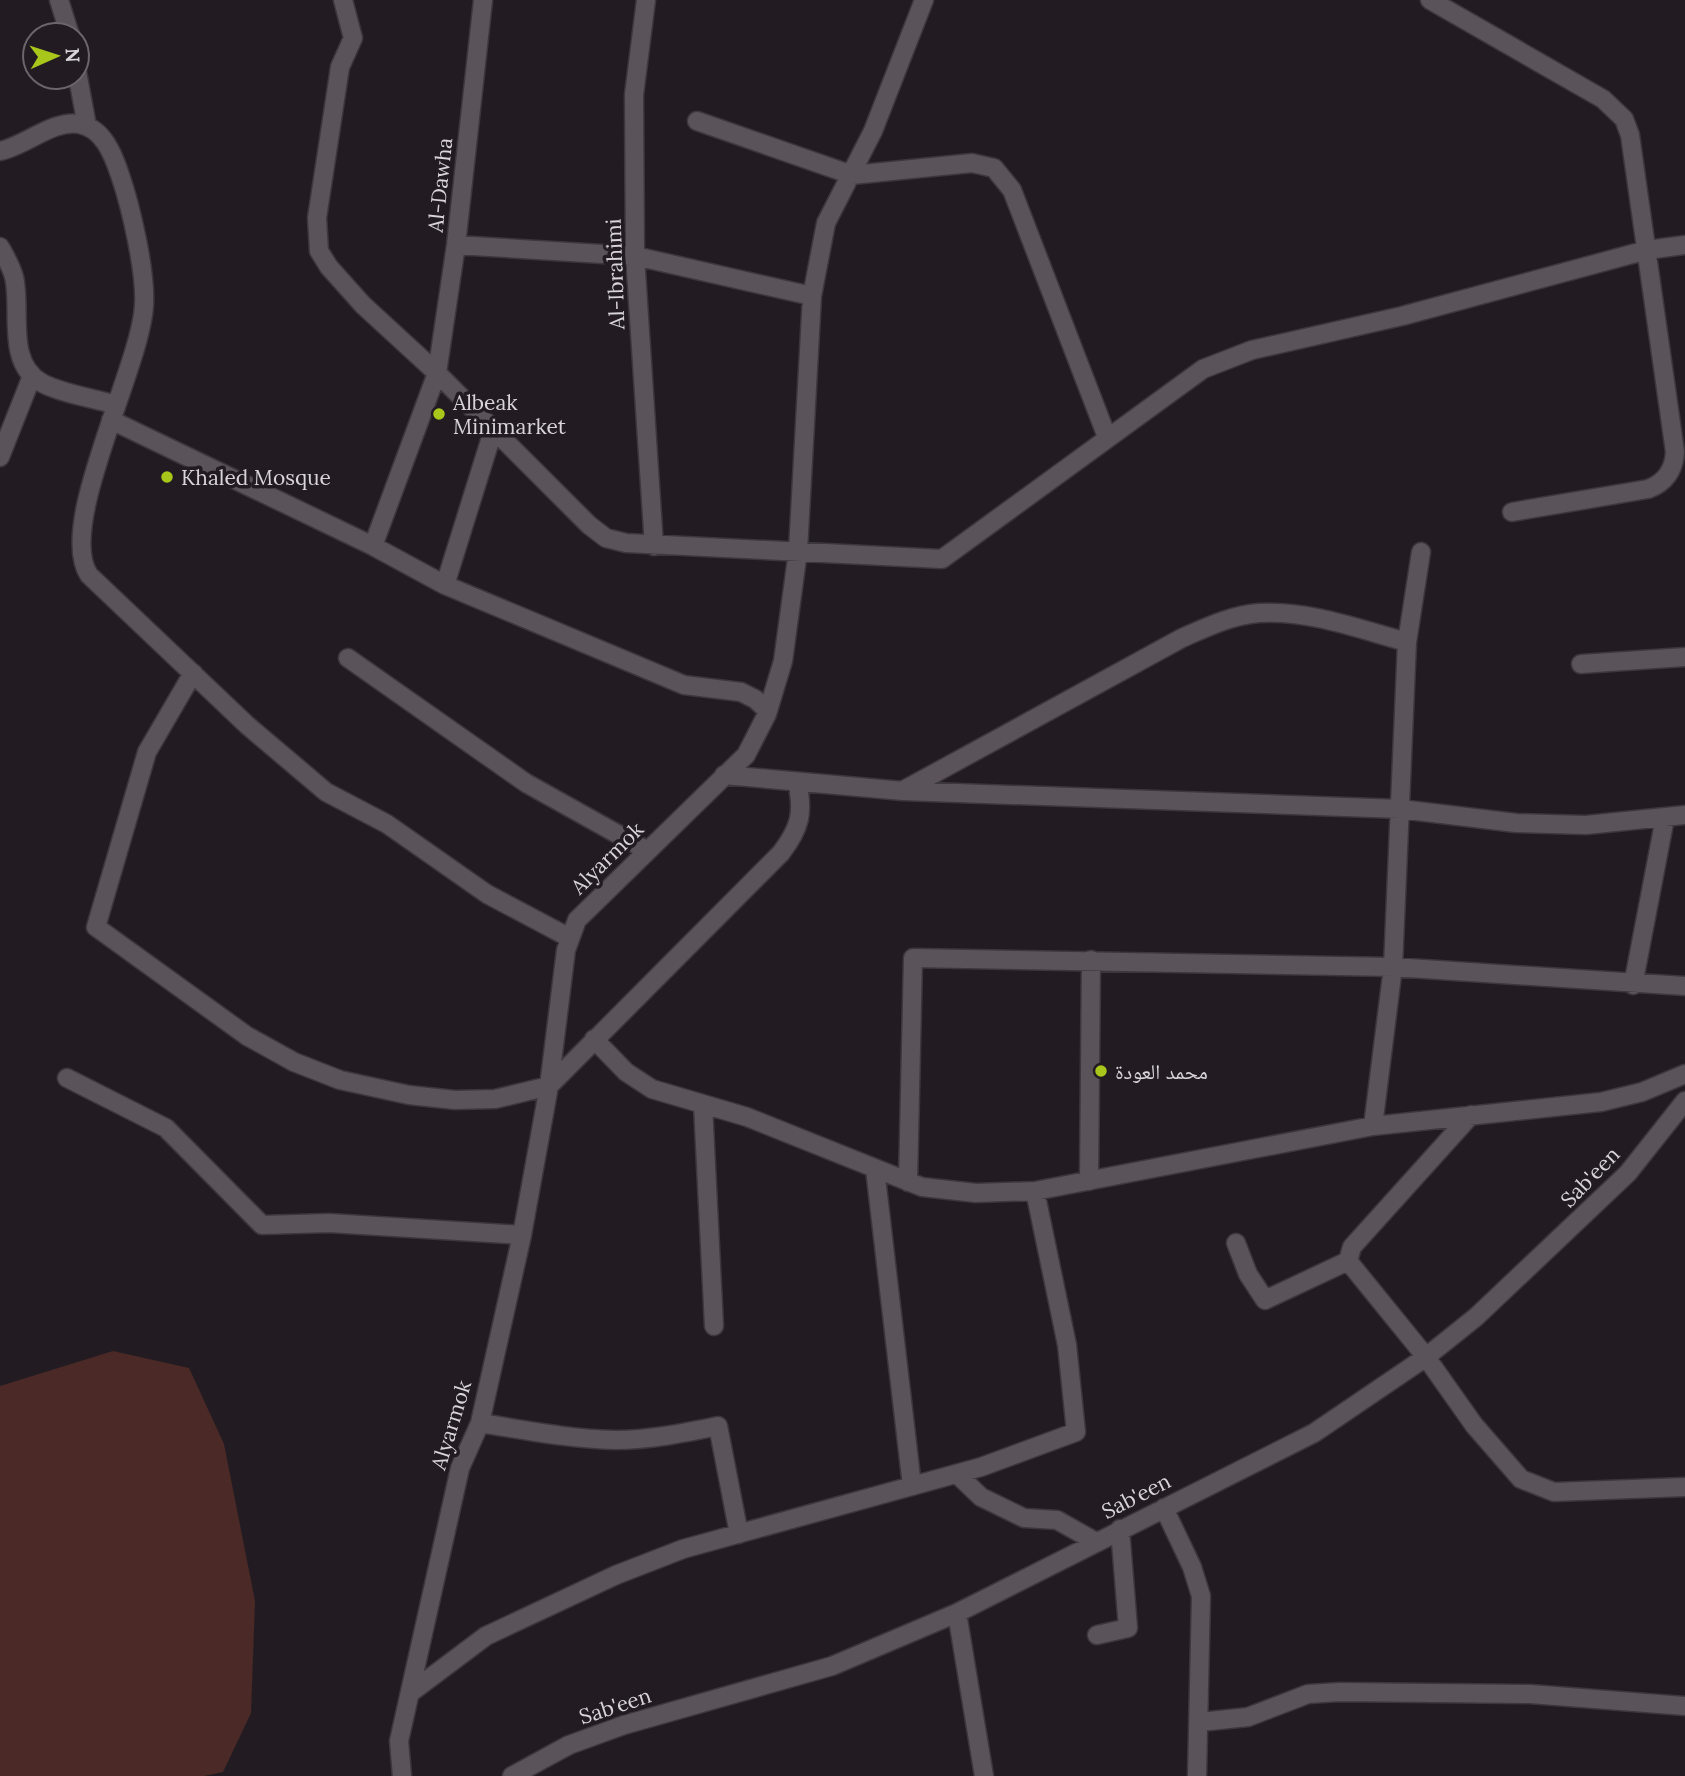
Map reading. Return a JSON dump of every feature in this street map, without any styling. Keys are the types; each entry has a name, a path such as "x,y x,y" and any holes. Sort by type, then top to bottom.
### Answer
{"street":[{"path":"59,0 66,21"},
{"path":"343,0 353,38 340,67 317,218 319,251 328,267 363,305 437,373 606,538 654,547 942,559 1203,369 1252,350 1402,316 1647,250 1685,246"},
{"name":"Al-Dawha","path":"373,546 437,373 456,244 483,0"},
{"name":"Al-Ibrahimi","path":"646,0 634,95 635,256 654,547"},
{"name":"Alyarmok","path":"402,1776 399,1741 460,1468 480,1423 522,1235 549,1086 570,937 577,920 746,755 757,738 768,711 783,661 798,551 812,296 826,223 852,175 924,0"},
{"path":"1430,0 1603,99 1618,112 1630,135 1675,448 1671,470 1659,484 1648,489 1512,512"},
{"path":"81,91 87,126"},
{"path":"697,121 852,175 972,163 994,168 1004,177 1107,437"},
{"path":"0,151 67,124 87,126 102,137 115,161 125,190 144,284 141,330 113,412 82,526 80,549 83,566 97,584 247,725 326,792 387,824 487,894 570,937"},
{"path":"456,244 635,256 812,296"},
{"path":"0,247 14,277 16,329 23,361 33,376 43,384 113,412 445,585 684,685 741,692 755,699 768,711"},
{"path":"0,457 33,376"},
{"path":"445,585 494,431"},
{"path":"1373,1126 1393,967 1407,642 1420,552"},
{"path":"903,791 1182,638 1220,621 1258,613 1293,614 1407,642"},
{"path":"1581,664 1685,656"},
{"path":"348,658 526,783 646,850"},
{"path":"193,673 147,752 96,928 247,1036 294,1062 340,1080 409,1095 455,1100 495,1100 549,1086 781,853 797,833 802,817 797,782"},
{"path":"724,775 903,791 1400,809 1516,823 1586,825 1685,815"},
{"path":"1633,985 1665,818"},
{"path":"908,1182 913,958 1393,967 1633,985 1685,986"},
{"path":"1089,1181 1091,960"},
{"path":"594,1039 637,1081 652,1089 747,1117 922,1187 976,1193 1035,1191 1373,1126 1601,1102 1642,1092 1685,1074"},
{"path":"67,1078 166,1128 262,1225 329,1223 522,1235"},
{"name":"Sab'een","path":"512,1776 569,1745 613,1729 832,1666 957,1613 1314,1433 1426,1357 1485,1308 1628,1173 1685,1101"},
{"path":"703,1105 714,1326"},
{"path":"1236,1242 1248,1274 1265,1300 1348,1261 1352,1247 1472,1115"},
{"path":"875,1169 912,1486"},
{"path":"410,1693 486,1636 616,1575 683,1549 957,1474 1076,1432 1067,1345 1035,1191"},
{"path":"1348,1261 1426,1357 1453,1398 1512,1471 1531,1485 1566,1493 1685,1487"},
{"path":"480,1423 559,1435 616,1440 659,1437 718,1426 739,1534"},
{"path":"957,1474 981,1497 1024,1518 1058,1520 1096,1542"},
{"path":"1164,1508 1192,1567 1201,1597 1197,1776"},
{"path":"1097,1635 1128,1628 1120,1529"},
{"path":"957,1613 984,1776"},
{"path":"1199,1722 1248,1717 1308,1694 1340,1692 1530,1694 1685,1706"}],"shaded area":[{"path":"113,1351 189,1368 224,1444 255,1601 251,1713 223,1772 204,1776 0,1776 0,1386"}],"place":[{"name":"Albeak Minimarket","path":"439,414"},
{"name":"Khaled Mosque","path":"167,477"},
{"name":"محمد العودة","path":"1101,1071"}]}
